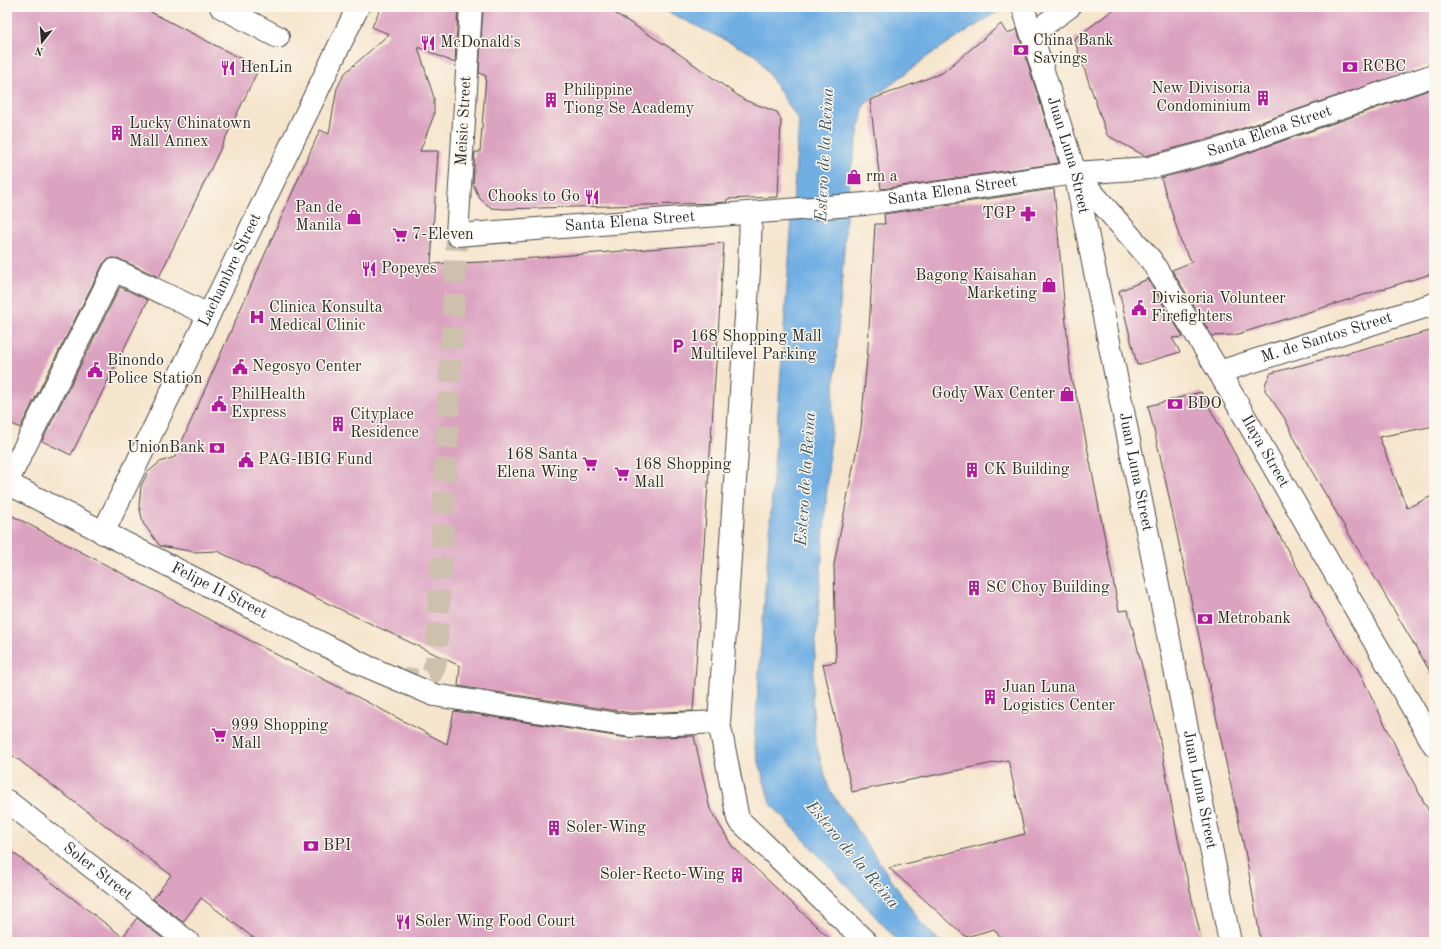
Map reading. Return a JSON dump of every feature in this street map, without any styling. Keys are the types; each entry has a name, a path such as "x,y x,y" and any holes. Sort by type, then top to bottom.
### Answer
{"street":[{"path":"220,7 278,37"},
{"name":"Lachambre Street","path":"103,533 358,7"},
{"name":"Meisic Street","path":"457,235 471,7"},
{"path":"1029,22 1069,7"},
{"name":"Juan Luna Street","path":"1029,22 1075,173 1230,942"},
{"name":"Santa Elena Street","path":"457,235 865,204 1075,173 1149,168 1221,149 1434,74"},
{"name":"Ilaya Street","path":"1075,173 1151,260 1219,372 1434,745"},
{"path":"750,213 749,271 719,722 738,819 866,942"},
{"path":"7,482 114,270 209,315"},
{"name":"M. de Santos Street","path":"1219,372 1434,304"},
{"name":"Felipe II Street","path":"7,482 103,533 366,666 434,695 630,726 719,722"},
{"name":"Soler Street","path":"7,801 188,942"}],"water":[{"name":"Estero de la Reina","path":"658,7 1005,7 931,54 864,105 849,179 812,698 815,740 829,789 921,923 941,942 899,942 770,803 754,744 799,121 757,56"}],"building":[{"name":"Lucky Chinatown Mall Annex","path":"7,7 141,7 259,68 159,277 119,259 113,258 107,260 103,264 20,428 7,421"},
{"path":"381,7 458,7 455,63 418,47 434,98 434,115 420,151 438,151 431,264 483,262 724,243 693,711 631,713 458,686 460,666 217,551 196,552 160,546 143,523 139,505 141,486 148,472 160,462 175,457 320,130 329,134 337,88 345,73 389,34 372,27"},
{"path":"483,7 605,7 675,51 744,100 777,112 781,120 778,197 727,199 727,202 715,203 504,209 492,208 480,199 473,184 475,152 480,152 486,76 479,73"},
{"name":"New Divisoria Condominium","path":"1117,7 1434,7 1434,63 1217,137 1145,156 1107,135 1074,39"},
{"path":"1001,24 1007,34 1017,29 1059,163 881,189 870,100 942,73"},
{"path":"1434,88 1434,273 1235,335 1212,336 1172,270 1192,262 1182,245 1161,178 1225,161"},
{"path":"1054,189 1071,379 1079,405 1119,611 1128,610 1158,730 1178,839 1202,942 1004,942 994,929 966,937 889,868 1025,834 1008,760 852,792 823,664 836,662 834,564 861,428 868,346 875,224 885,224 884,214"},
{"path":"1148,279 1183,337 1172,338 1180,352 1137,365 1119,291"},
{"name":"Binondo Police Station","path":"120,287 148,300 71,455 42,441"},
{"path":"1434,330 1434,426 1379,437 1407,508 1434,495 1434,678 1307,463 1285,419 1265,390 1266,382 1271,373"},
{"path":"1201,392 1333,633 1359,671 1409,774 1434,821 1434,942 1261,942 1246,856 1160,455 1148,406"},
{"path":"7,513 447,744 454,711 628,738 694,736 710,809 732,846 833,942 259,942 201,898 183,922 153,899 171,875 7,751"},
{"path":"7,848 123,937 137,918 167,942 7,942"}],"tunnel":[{"path":"396,680 422,679 432,673 436,662 457,235"}],"place":[{"name":"McDonald's","path":"428,43"},
{"name":"China Bank Savings","path":"1021,50"},
{"name":"RCBC","path":"1350,67"},
{"name":"HenLin","path":"228,68"},
{"name":"New Divisoria Condominium","path":"1263,98"},
{"name":"Philippine Tiong Se Academy","path":"551,100"},
{"name":"Lucky Chinatown Mall Annex","path":"117,133"},
{"name":"rm a","path":"854,177"},
{"name":"Chooks to Go","path":"592,197"},
{"name":"TGP","path":"1028,214"},
{"name":"Pan de Manila","path":"354,217"},
{"name":"7-Eleven","path":"400,235"},
{"name":"Popeyes","path":"369,269"},
{"name":"Bagong Kaisahan Marketing","path":"1049,285"},
{"name":"Divisoria Volunteer Firefighters","path":"1139,308"},
{"name":"Clinica Konsulta Medical Clinic","path":"257,317"},
{"name":"168 Shopping Mall Multilevel Parking","path":"678,346"},
{"name":"Negosyo Center","path":"240,367"},
{"name":"Binondo Police Station","path":"95,370"},
{"name":"Gody Wax Center","path":"1067,394"},
{"name":"PhilHealth Express","path":"219,404"},
{"name":"BDO","path":"1175,404"},
{"name":"Cityplace Residence","path":"338,424"},
{"name":"UnionBank","path":"217,448"},
{"name":"PAG-IBIG Fund","path":"246,460"},
{"name":"168 Santa Elena Wing","path":"590,464"},
{"name":"CK Building","path":"972,470"},
{"name":"168 Shopping Mall","path":"622,474"},
{"name":"SC Choy Building","path":"974,588"},
{"name":"Metrobank","path":"1205,619"},
{"name":"Juan Luna Logistics Center","path":"990,697"},
{"name":"999 Shopping Mall","path":"219,735"},
{"name":"Soler-Wing","path":"554,828"},
{"name":"BPI","path":"311,846"},
{"name":"Soler-Recto-Wing","path":"737,875"},
{"name":"Soler Wing Food Court","path":"403,922"}]}
